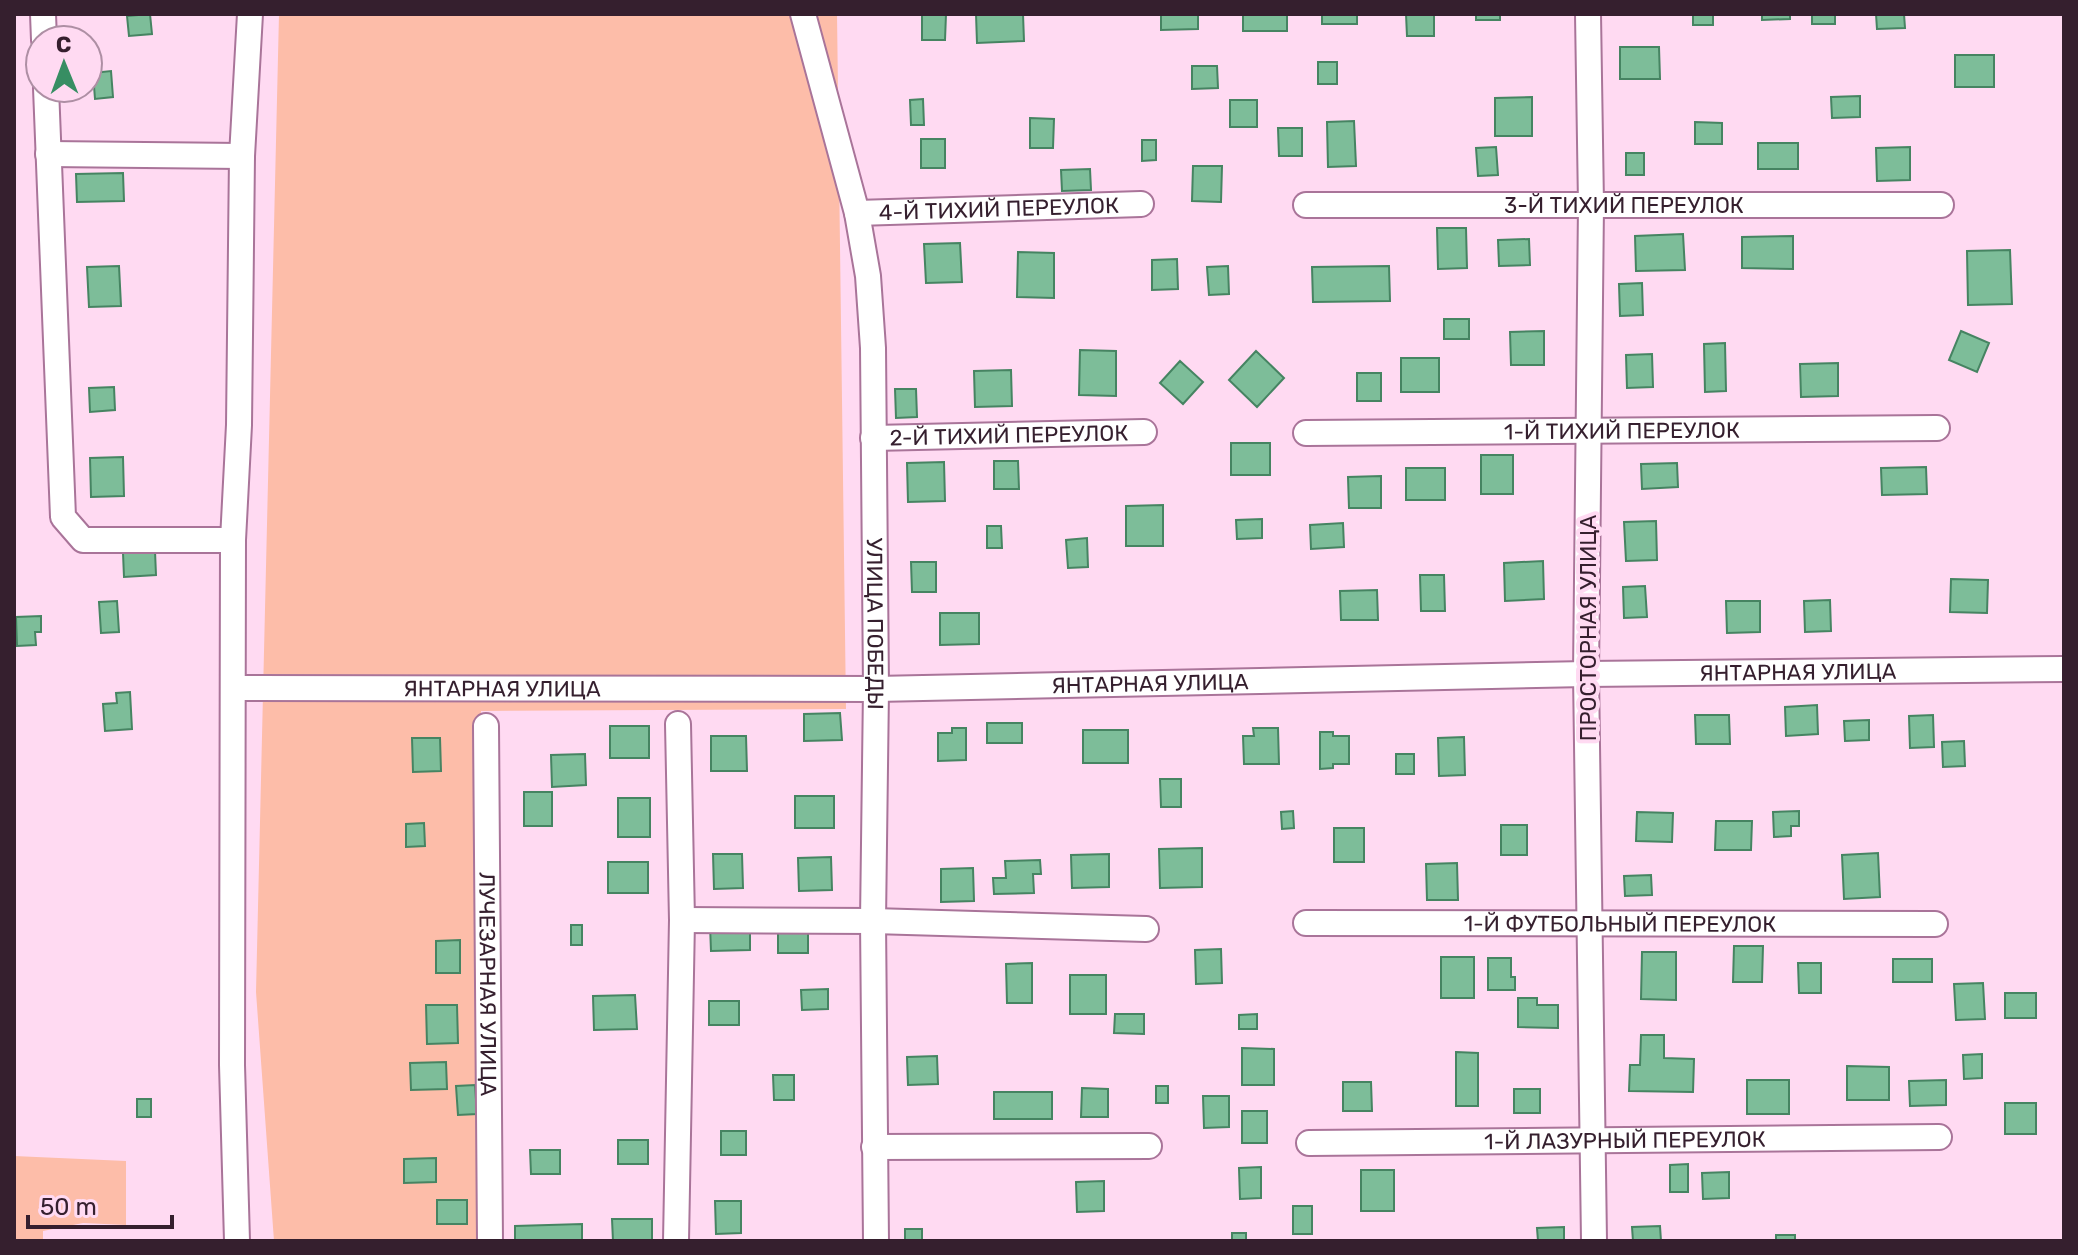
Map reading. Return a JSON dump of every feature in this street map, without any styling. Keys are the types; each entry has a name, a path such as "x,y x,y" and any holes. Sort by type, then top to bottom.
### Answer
{"street":[{"path":"237,1241 232,1065 233,540 239,425 242,156 250,14"},
{"name":"УЛИЦА ПОБЕДЫ","path":"803,14 857,213 868,276 873,348 876,1241"},
{"name":"ПРОСТОРНАЯ УЛИЦА","path":"1588,14 1591,205 1586,674 1594,1241"},
{"path":"46,104 63,517 83,540 233,540"},
{"path":"48,154 242,156"},
{"name":"4-Й ТИХИЙ ПЕРЕУЛОК","path":"857,213 1141,204"},
{"name":"3-Й ТИХИЙ ПЕРЕУЛОК","path":"1306,205 1941,205"},
{"name":"1-Й ТИХИЙ ПЕРЕУЛОК","path":"1306,433 1937,428"},
{"name":"2-Й ТИХИЙ ПЕРЕУЛОК","path":"873,438 1144,432"},
{"name":"ЯНТАРНАЯ УЛИЦА","path":"234,688 876,689 1586,674 2064,669"},
{"path":"676,1241 682,920 678,724"},
{"name":"ЛУЧЕЗАРНАЯ УЛИЦА","path":"486,726 490,1241"},
{"path":"682,920 873,921 1146,929"},
{"name":"1-Й ФУТБОЛЬНЫЙ ПЕРЕУЛОК","path":"1306,923 1935,924"},
{"name":"1-Й ЛАЗУРНЫЙ ПЕРЕУЛОК","path":"1309,1143 1939,1137"},
{"path":"874,1147 1149,1146"}],"shaded area":[{"path":"279,14 837,14 846,709 481,711 488,1241 274,1241 256,992"},
{"path":"14,1156 126,1161 126,1225 83,1223 43,1231 43,1241 14,1241"}],"building":[{"path":"150,14 152,34 129,36 127,16"},
{"path":"922,14 946,14 945,40 922,40"},
{"path":"976,14 1023,14 1024,41 977,43"},
{"path":"1161,14 1198,14 1198,29 1161,30"},
{"path":"1243,14 1287,14 1287,31 1243,31"},
{"path":"1322,14 1357,14 1357,24 1322,24"},
{"path":"1406,14 1434,14 1434,36 1407,36"},
{"path":"1476,14 1500,14 1500,20 1476,20"},
{"path":"1693,14 1713,14 1713,25 1693,25"},
{"path":"1762,14 1790,14 1790,19 1762,20"},
{"path":"1812,14 1835,14 1835,24 1812,24"},
{"path":"1876,14 1904,14 1905,28 1877,29"},
{"path":"1620,47 1659,47 1660,79 1620,79"},
{"path":"1955,55 1994,55 1994,87 1955,87"},
{"path":"1318,62 1337,62 1337,84 1318,84"},
{"path":"1192,66 1217,66 1218,88 1192,89"},
{"path":"111,71 113,97 104,98 104,72"},
{"path":"1860,96 1860,117 1832,118 1831,97"},
{"path":"1532,97 1532,136 1495,136 1495,98"},
{"path":"923,99 924,125 911,125 910,100"},
{"path":"1230,100 1257,100 1257,127 1230,127"},
{"path":"1030,118 1054,119 1053,148 1030,148"},
{"path":"1354,121 1356,166 1328,167 1327,122"},
{"path":"1695,122 1722,123 1722,144 1695,144"},
{"path":"1278,128 1302,128 1302,156 1279,156"},
{"path":"921,139 945,139 945,168 921,168"},
{"path":"1142,140 1156,140 1156,160 1142,161"},
{"path":"1758,143 1798,143 1798,169 1758,169"},
{"path":"1496,147 1498,175 1478,176 1476,148"},
{"path":"1910,147 1910,180 1877,181 1876,148"},
{"path":"1626,153 1644,153 1644,175 1626,175"},
{"path":"1193,166 1222,166 1221,202 1192,201"},
{"path":"1090,169 1091,190 1062,191 1061,170"},
{"path":"123,173 124,201 77,202 76,174"},
{"path":"1437,228 1466,228 1467,268 1438,269"},
{"path":"1683,234 1685,270 1636,271 1635,236"},
{"path":"1793,236 1793,269 1742,268 1742,237"},
{"path":"1529,239 1530,265 1499,266 1498,240"},
{"path":"960,243 962,282 926,283 924,244"},
{"path":"2010,250 2012,304 1968,305 1967,251"},
{"path":"1018,252 1054,253 1054,298 1017,297"},
{"path":"1177,259 1178,289 1152,290 1152,260"},
{"path":"119,266 121,306 89,307 87,267"},
{"path":"1228,266 1229,294 1209,295 1207,267"},
{"path":"1389,266 1390,301 1313,302 1312,267"},
{"path":"1642,283 1643,315 1620,316 1619,284"},
{"path":"1444,319 1469,319 1469,339 1444,339"},
{"path":"1544,331 1544,365 1511,365 1510,332"},
{"path":"1961,331 1989,343 1977,372 1949,360"},
{"path":"1725,343 1726,391 1705,392 1704,344"},
{"path":"1080,350 1116,351 1116,396 1079,395"},
{"path":"1256,351 1284,378 1257,407 1229,380"},
{"path":"1652,354 1653,387 1627,388 1626,355"},
{"path":"1401,358 1439,358 1439,392 1401,392"},
{"path":"1180,361 1203,382 1183,404 1160,383"},
{"path":"1838,363 1838,396 1801,397 1800,364"},
{"path":"1011,370 1012,406 975,407 974,371"},
{"path":"1357,373 1381,373 1381,401 1357,401"},
{"path":"114,387 115,410 90,412 89,388"},
{"path":"895,389 916,389 917,417 896,418"},
{"path":"1231,443 1270,443 1270,475 1231,475"},
{"path":"1481,455 1513,455 1513,494 1481,494"},
{"path":"123,457 124,496 91,497 90,458"},
{"path":"994,461 1018,461 1019,489 994,489"},
{"path":"944,462 945,501 908,502 907,463"},
{"path":"1677,463 1678,487 1642,489 1641,464"},
{"path":"1926,467 1927,494 1882,495 1881,468"},
{"path":"1406,468 1445,468 1445,500 1406,500"},
{"path":"1381,476 1381,508 1349,508 1348,477"},
{"path":"1163,505 1163,546 1126,546 1126,506"},
{"path":"1262,519 1262,538 1237,539 1236,520"},
{"path":"1656,521 1657,560 1626,561 1624,522"},
{"path":"1343,523 1344,547 1311,549 1310,525"},
{"path":"987,526 1001,526 1002,548 987,548"},
{"path":"1087,538 1088,567 1068,568 1066,540"},
{"path":"155,551 156,575 124,577 123,553"},
{"path":"1543,561 1544,599 1505,601 1504,563"},
{"path":"911,562 936,562 936,592 912,592"},
{"path":"1420,575 1444,575 1445,611 1421,611"},
{"path":"1951,579 1988,580 1987,613 1950,612"},
{"path":"1645,586 1647,617 1624,618 1623,587"},
{"path":"1377,590 1378,620 1341,620 1340,591"},
{"path":"1830,600 1831,631 1805,632 1804,601"},
{"path":"117,601 119,632 101,633 99,602"},
{"path":"1726,601 1760,601 1760,632 1727,633"},
{"path":"940,613 979,613 979,644 940,645"},
{"path":"41,616 41,632 35,632 36,645 17,646 16,617"},
{"path":"130,692 132,729 105,731 103,704 117,703 116,693"},
{"path":"1817,705 1818,734 1786,736 1785,707"},
{"path":"840,713 842,740 804,741 804,714"},
{"path":"1695,715 1729,715 1730,744 1696,744"},
{"path":"1933,715 1934,747 1910,748 1909,716"},
{"path":"1869,720 1869,740 1845,741 1844,721"},
{"path":"987,723 1022,723 1022,743 987,743"},
{"path":"610,726 649,726 649,758 610,758"},
{"path":"952,728 966,728 966,760 938,761 938,733 952,733"},
{"path":"1253,728 1278,728 1279,764 1244,764 1243,736 1254,736"},
{"path":"1083,730 1128,730 1128,763 1083,763"},
{"path":"1320,732 1349,736 1349,764 1333,764 1333,768 1320,769"},
{"path":"711,736 746,736 747,771 711,771"},
{"path":"1464,737 1465,775 1439,776 1438,738"},
{"path":"412,738 440,738 441,771 413,772"},
{"path":"1964,741 1965,766 1943,767 1942,742"},
{"path":"585,754 586,785 552,787 551,755"},
{"path":"1396,754 1414,754 1414,774 1396,774"},
{"path":"1160,779 1181,779 1181,807 1161,807"},
{"path":"524,792 552,792 552,826 524,826"},
{"path":"795,796 834,796 834,828 795,828"},
{"path":"618,798 650,798 650,837 618,837"},
{"path":"1293,811 1294,828 1282,829 1281,812"},
{"path":"1799,811 1799,826 1791,826 1791,836 1774,837 1773,812"},
{"path":"1637,812 1673,813 1672,842 1636,841"},
{"path":"1716,821 1752,821 1751,850 1715,850"},
{"path":"424,823 425,846 406,847 406,824"},
{"path":"1501,825 1527,825 1527,855 1501,855"},
{"path":"1334,828 1364,828 1364,862 1334,862"},
{"path":"1202,848 1202,887 1160,888 1159,849"},
{"path":"1878,853 1880,897 1844,899 1842,855"},
{"path":"713,854 742,854 743,888 714,889"},
{"path":"1109,854 1109,887 1072,888 1071,855"},
{"path":"831,857 832,890 799,891 798,858"},
{"path":"1040,860 1041,874 1033,874 1034,893 994,894 993,878 1006,878 1005,861"},
{"path":"608,862 648,862 648,893 608,893"},
{"path":"1457,863 1458,900 1427,900 1426,864"},
{"path":"973,868 974,901 941,902 941,869"},
{"path":"1651,875 1652,895 1625,896 1624,876"},
{"path":"750,924 750,950 711,951 710,925"},
{"path":"571,925 582,925 582,945 571,945"},
{"path":"778,929 808,929 808,953 778,953"},
{"path":"460,940 460,973 436,973 436,941"},
{"path":"1734,946 1763,946 1762,982 1733,982"},
{"path":"1221,949 1222,983 1196,984 1195,950"},
{"path":"1642,952 1676,952 1676,1000 1641,999"},
{"path":"1441,957 1474,957 1474,998 1441,998"},
{"path":"1488,958 1511,958 1515,990 1488,990"},
{"path":"1893,959 1932,959 1932,982 1893,982"},
{"path":"1032,963 1032,1003 1007,1003 1006,964"},
{"path":"1798,963 1821,963 1821,993 1799,993"},
{"path":"1070,975 1106,975 1106,1014 1070,1014"},
{"path":"1983,983 1985,1019 1956,1020 1954,984"},
{"path":"828,989 828,1009 802,1010 801,990"},
{"path":"2005,993 2036,993 2036,1018 2005,1018"},
{"path":"635,995 637,1029 594,1030 593,996"},
{"path":"1518,998 1537,998 1537,1005 1558,1005 1558,1028 1518,1027"},
{"path":"709,1001 739,1001 739,1025 709,1025"},
{"path":"426,1005 457,1005 458,1043 427,1044"},
{"path":"1115,1014 1144,1014 1144,1034 1114,1033"},
{"path":"1257,1014 1257,1029 1239,1029 1239,1015"},
{"path":"1641,1035 1664,1035 1664,1058 1694,1059 1693,1092 1629,1091 1630,1065 1640,1065"},
{"path":"1242,1048 1274,1049 1274,1085 1242,1085"},
{"path":"1456,1052 1478,1053 1478,1106 1456,1106"},
{"path":"1982,1054 1982,1078 1964,1079 1963,1055"},
{"path":"937,1056 938,1084 908,1085 907,1057"},
{"path":"446,1062 447,1089 411,1090 410,1063"},
{"path":"1847,1066 1889,1067 1889,1100 1847,1100"},
{"path":"773,1075 794,1075 794,1100 774,1100"},
{"path":"1747,1080 1789,1080 1789,1114 1747,1114"},
{"path":"1946,1080 1946,1105 1910,1106 1909,1081"},
{"path":"1343,1082 1371,1082 1372,1111 1343,1111"},
{"path":"475,1085 477,1114 458,1115 456,1086"},
{"path":"1156,1086 1168,1086 1168,1103 1156,1103"},
{"path":"1082,1088 1108,1089 1108,1117 1081,1117"},
{"path":"1514,1089 1540,1089 1540,1113 1514,1113"},
{"path":"994,1092 1052,1092 1052,1119 994,1119"},
{"path":"1203,1096 1229,1096 1229,1127 1204,1128"},
{"path":"137,1099 151,1099 151,1117 137,1117"},
{"path":"2005,1103 2036,1103 2036,1134 2005,1134"},
{"path":"1242,1111 1267,1111 1267,1143 1242,1143"},
{"path":"721,1131 746,1131 746,1155 721,1155"},
{"path":"618,1140 648,1140 648,1164 618,1164"},
{"path":"530,1150 560,1150 560,1174 531,1174"},
{"path":"436,1158 436,1182 404,1183 404,1159"},
{"path":"1688,1164 1688,1192 1670,1192 1670,1165"},
{"path":"1261,1167 1261,1198 1240,1199 1239,1168"},
{"path":"1361,1170 1394,1170 1394,1211 1361,1211"},
{"path":"1729,1172 1729,1198 1703,1199 1702,1173"},
{"path":"1104,1181 1104,1211 1077,1212 1076,1182"},
{"path":"437,1200 467,1200 467,1224 437,1224"},
{"path":"715,1201 741,1201 741,1233 716,1234"},
{"path":"1293,1206 1312,1206 1312,1234 1293,1234"},
{"path":"612,1219 652,1219 652,1241 613,1241"},
{"path":"582,1224 582,1241 515,1241 515,1226"},
{"path":"1660,1226 1661,1241 1633,1241 1632,1227"},
{"path":"1564,1227 1564,1241 1538,1241 1537,1228"},
{"path":"905,1229 922,1229 922,1241 905,1241"},
{"path":"1232,1233 1246,1233 1246,1241 1232,1241"},
{"path":"1776,1235 1795,1235 1795,1241 1776,1241"}]}
